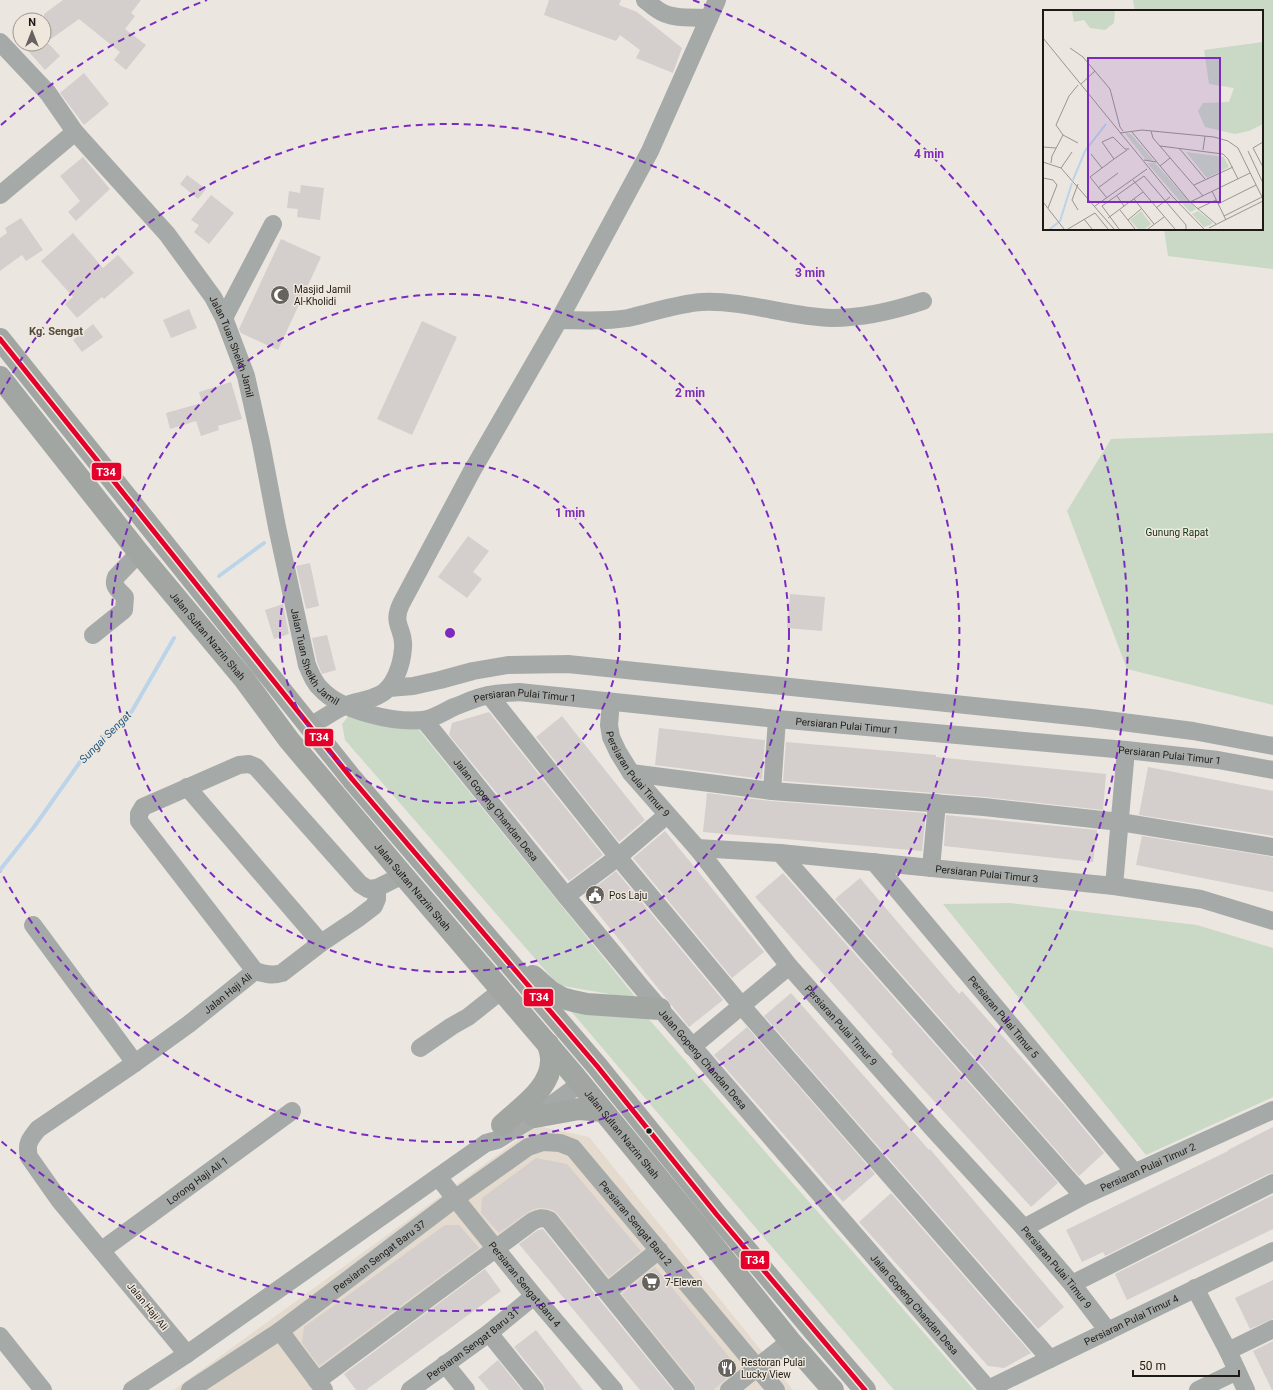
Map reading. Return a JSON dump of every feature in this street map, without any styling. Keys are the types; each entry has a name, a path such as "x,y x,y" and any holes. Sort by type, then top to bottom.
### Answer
{"highway":[{"path":"0,339 352,779 597,1066 717,1215 865,1390"},
{"name":"Jalan Sultan Nazrin Shah","path":"0,377 139,552 244,679 289,740 548,1044 580,1077 603,1111 790,1341 833,1390"},
{"path":"244,679 254,682 259,686 277,709 296,722 310,726"},
{"path":"310,726 307,740 308,749 336,788 340,801"},
{"path":"497,949 510,956 550,992 562,998 573,1002 587,1004 660,1009"},
{"path":"497,949 517,987 572,1052 580,1077 602,1090 681,1182 717,1215"},
{"path":"502,1125 540,1089 549,1076 551,1059 548,1044"},
{"path":"535,1117 579,1109 603,1111"}],"street":[{"path":"645,0 659,11 668,15 678,17 709,18"},
{"path":"310,726 344,706 380,695 389,688 395,677 403,652 404,640 398,626 396,613 472,470 559,320 650,151 717,0"},
{"name":"Jalan Tuan Sheikh Jamil","path":"0,42 48,93 75,132 167,234 213,297 224,318 246,376 307,666 320,689 344,706 372,715 399,720 424,720"},
{"path":"0,195 75,132"},
{"path":"224,318 273,224"},
{"path":"559,320 601,321 627,318 701,302 726,302 831,318 863,316 898,309 923,301"},
{"path":"93,636 124,610 125,597 115,587 114,582 116,577 139,552"},
{"path":"389,688 413,686 473,671 508,665 568,664 1091,718 1193,731 1273,746"},
{"name":"Persiaran Pulai Timur 1","path":"424,720 489,695 519,692 777,719 1126,750 1218,760 1273,770"},
{"path":"489,695 618,857 741,1005 1050,1359"},
{"name":"Persiaran Pulai Timur 9","path":"611,702 609,725 611,737 618,752 631,772 696,848 789,966 935,1131 1024,1228 1072,1284 1108,1331"},
{"path":"772,791 777,719"},
{"name":"Jalan Gopeng Chandan Desa","path":"424,720 566,896 692,1047 989,1389"},
{"path":"1114,886 1126,750"},
{"name":"Jalan Haji Ali","path":"187,1354 60,1201 28,1158 27,1150 29,1140 38,1129 189,1024 255,972 139,821 139,814 143,806 239,765 249,764 256,767 360,884 368,889 378,888"},
{"path":"631,772 772,791 984,807 1120,822 1273,847"},
{"path":"188,787 321,943"},
{"path":"931,868 937,803"},
{"path":"566,896 618,857 667,815"},
{"name":"Persiaran Pulai Timur 3","path":"696,848 780,853 1114,886 1201,899 1273,921"},
{"path":"780,853 1083,1196"},
{"name":"Persiaran Pulai Timur 5","path":"874,862 1134,1172"},
{"path":"255,972 267,975 282,973 321,943 374,906 377,899 378,888 403,875"},
{"path":"33,925 135,1063"},
{"path":"692,1047 789,966"},
{"path":"420,1048 468,1017 502,990"},
{"path":"132,1390 187,1354 486,1143 497,1140 535,1117 580,1077"},
{"path":"486,1143 491,1132 580,1077"},
{"name":"Persiaran Pulai Timur 2","path":"1024,1228 1083,1196 1273,1110"},
{"name":"Lorong Haji Ali 1","path":"102,1250 292,1111"},
{"name":"Persiaran Sengat Baru 37","path":"190,1390 280,1331 456,1198 528,1147 543,1142 560,1143 573,1148"},
{"name":"Persiaran Sengat Baru 2","path":"573,1148 776,1390"},
{"name":"Persiaran Sengat Baru 4","path":"438,1177 534,1296 614,1390"},
{"path":"1072,1284 1273,1183"},
{"path":"280,1331 321,1385 533,1221 544,1218 549,1220 686,1390"},
{"path":"607,1292 659,1250"},
{"name":"Persiaran Pulai Timur 4","path":"989,1389 1273,1251"},
{"path":"1196,1288 1246,1390"},
{"name":"Persiaran Sengat Baru 31","path":"410,1390 489,1332 534,1296"},
{"path":"1228,1352 1273,1329"},
{"path":"489,1332 535,1390"},
{"path":"0,1336 43,1390"},
{"path":"729,1390 790,1341"},
{"path":"445,1364 466,1390"},
{"path":"1198,1390 1237,1371"}],"shaded area":[{"path":"537,1126 589,1137 793,1390 688,1390 542,1215 318,1377 327,1390 174,1390"}],"green space":[{"path":"1133,0 1273,0 1273,269 1168,256 1164,230 1263,230 1263,10 1135,10"},
{"name":"Gunung Rapat","path":"1273,433 1273,705 1127,669 1067,511 1111,439"},
{"path":"350,714 387,727 419,730 637,999 558,985 345,740 342,724"},
{"path":"1010,903 1197,925 1273,948 1273,1097 1146,1155 943,904"},
{"path":"570,1010 646,1016 974,1390 894,1390"}],"building":[{"path":"63,0 141,0 131,13 135,16 125,29 146,45 126,70 114,60 120,52 79,19 52,38 52,12 47,12"},
{"path":"549,0 621,0 619,5 637,12 682,48 673,73 636,58 640,50 620,35 616,41 544,15"},
{"path":"52,47 60,56 45,70 29,52 52,52"},
{"path":"84,73 109,104 84,125 60,93"},
{"path":"83,157 110,189 76,221 68,212 80,201 60,176"},
{"path":"187,175 206,189 198,199 180,184"},
{"path":"301,185 324,188 320,220 297,217 298,209 287,208 289,191 300,193"},
{"path":"211,195 234,213 209,244 194,232 199,225 191,220"},
{"path":"21,218 43,250 26,261 22,255 0,271 0,238 7,233 5,228"},
{"path":"73,233 103,268 118,255 134,273 104,299 102,297 77,318 65,304 73,297 41,261"},
{"name":"Masjid Jamil Al-Kholidi","path":"281,239 321,257 278,350 241,333 239,329"},
{"path":"189,309 197,328 171,338 163,320"},
{"path":"422,321 457,337 412,435 377,419"},
{"path":"93,324 103,337 82,352 73,340"},
{"path":"231,382 242,419 218,426 219,430 201,436 196,421 170,429 166,413 202,403 199,392"},
{"path":"468,536 489,551 473,572 482,579 467,598 438,577"},
{"path":"310,563 319,606 306,609 296,566"},
{"path":"790,594 825,597 822,631 787,628"},
{"path":"283,604 289,634 274,639 265,610"},
{"path":"327,635 336,670 322,674 317,662 312,638"},
{"path":"489,712 603,855 569,881 449,735 452,723"},
{"path":"562,716 645,820 619,842 536,737"},
{"path":"659,728 765,740 762,779 655,765"},
{"path":"786,742 936,755 936,757 1106,774 1103,810 985,797 783,781"},
{"path":"1148,767 1273,791 1273,836 1139,815"},
{"path":"707,793 771,801 926,813 922,851 703,832"},
{"path":"946,815 1097,830 1093,862 944,846"},
{"path":"665,831 764,952 732,978 633,858"},
{"path":"1142,836 1273,857 1273,892 1136,865"},
{"path":"616,871 723,1000 689,1027 584,896"},
{"path":"783,873 1058,1183 1031,1207 891,1054 893,1052 755,897"},
{"path":"860,878 959,994 962,991 1065,1106 1104,1153 1079,1176 835,899"},
{"path":"791,993 929,1150 930,1149 1064,1307 1038,1329 764,1016"},
{"path":"747,1027 875,1174 843,1202 714,1055"},
{"path":"1273,1127 1273,1173 1268,1174 1105,1256 1103,1252 1082,1262 1066,1230 1228,1151"},
{"path":"536,1158 567,1164 641,1251 609,1277 557,1213 553,1210 544,1208 537,1208 528,1212 499,1233 481,1213 482,1198"},
{"path":"891,1193 1031,1353 1004,1368 988,1366 859,1222"},
{"path":"1273,1195 1273,1229 1127,1300 1115,1274"},
{"path":"445,1225 459,1225 479,1248 319,1366 302,1343 304,1327"},
{"path":"543,1229 673,1390 640,1390 519,1244 538,1230"},
{"path":"655,1267 734,1363 731,1375 713,1390 696,1390 694,1383 622,1294"},
{"path":"485,1269 501,1291 366,1390 356,1390 344,1374"},
{"path":"1273,1280 1273,1319 1250,1329 1235,1298"},
{"path":"536,1330 583,1390 545,1390 543,1383 514,1347"},
{"path":"1273,1341 1273,1390 1272,1390 1253,1351"},
{"path":"498,1360 522,1390 489,1390 478,1377"}],"waterway":[{"name":"Sungai Sengat","path":"219,576 264,543"},
{"name":"Sungai Sengat","path":"0,870 34,827 85,755 132,711 174,638"}],"transit line":[{"name":"T34","path":"0,339 352,779 597,1066 717,1215 865,1390"}],"place":[{"name":"Masjid Jamil Al-Kholidi","path":"280,295"},
{"name":"Pos Laju","path":"595,895"},
{"name":"7-Eleven","path":"651,1282"},
{"name":"Restoran Pulai Lucky View","path":"727,1368"}],"district":[{"name":"Kg. Sengat","path":"56,331"}]}
